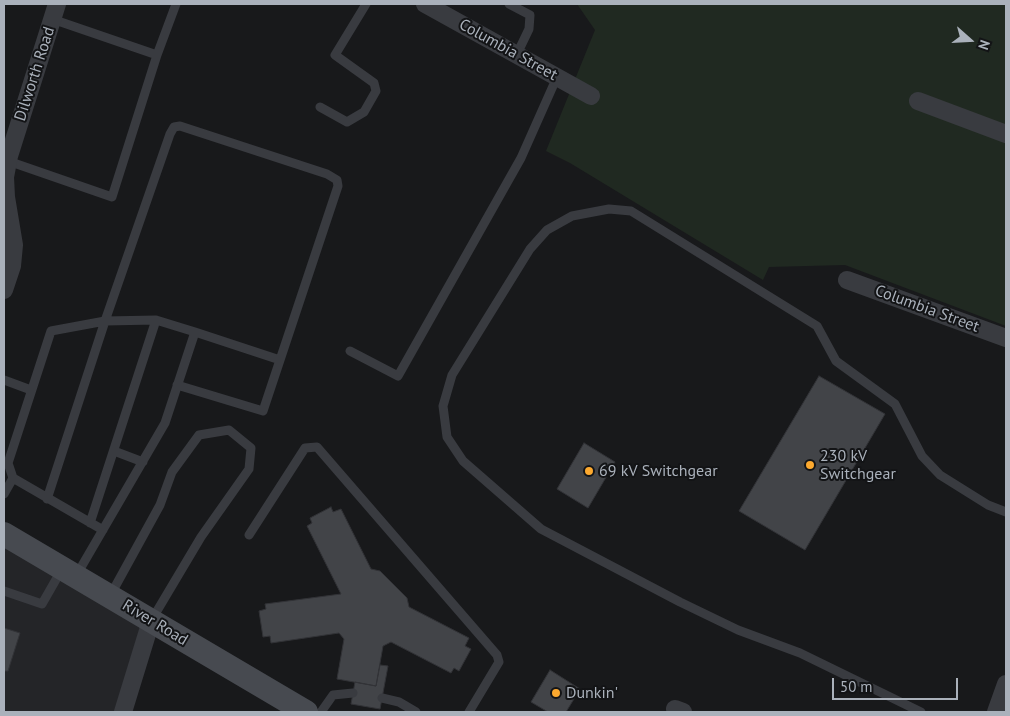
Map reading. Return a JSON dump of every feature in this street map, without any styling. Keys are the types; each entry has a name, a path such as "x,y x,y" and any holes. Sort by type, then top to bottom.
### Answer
{"main road":[{"name":"River Road","path":"4,534 306,712"}],"street":[{"name":"Columbia Street","path":"425,4 591,96"},
{"name":"Dilworth Road","path":"4,290 12,266 14,245 5,196 8,161 55,12"},
{"path":"918,101 1006,134"},
{"name":"Columbia Street","path":"847,280 1006,338"},
{"path":"123,712 151,621"},
{"path":"996,712 1006,684"}],"lane":[{"path":"8,161 112,197 176,4"},
{"path":"320,106 347,122 364,112 376,91 374,83 335,55 366,4"},
{"path":"509,4 530,15 529,29 517,54"},
{"path":"55,12 158,55"},
{"path":"350,351 398,376 521,158 557,77"},
{"path":"47,499 106,321 174,126 180,126 327,174 337,180 338,186 263,411 177,385"},
{"path":"921,712 800,653 738,630 696,610 541,529 463,461 447,437 443,406 452,375 530,250 547,230 572,216 609,209 631,211 817,326 836,361 895,404 922,456 940,475 988,505 1006,512"},
{"path":"90,523 156,320"},
{"path":"103,530 13,478 8,463 51,331 106,321 156,320 280,360"},
{"path":"4,591 42,604 103,530 165,423 194,332"},
{"path":"4,380 32,390"},
{"path":"109,596 160,505 172,472 200,435 229,430 251,448 248,468 201,536 151,621"},
{"path":"249,534 305,448 317,447 497,655 499,662 470,712"},
{"path":"114,450 143,462"},
{"path":"4,494 13,478"},
{"path":"321,712 333,695 353,693"},
{"path":"382,698 399,702 416,712"}],"shaded area":[{"path":"577,4 1006,4 1006,326 845,265 769,267 763,280 570,163 546,151 595,30"},
{"path":"4,534 151,621 123,712 4,712"}],"building":[{"name":"230 kV Switchgear","path":"819,376 885,414 805,550 739,511"},
{"name":"69 kV Switchgear","path":"584,443 615,462 588,508 557,489"},
{"path":"331,507 333,512 341,509 371,569 380,571 407,598 409,607 469,638 465,646 471,649 459,671 454,668 451,673 391,642 383,646 376,686 337,679 344,639 339,633 271,643 270,636 263,637 259,611 266,609 265,604 341,594 307,526 312,523 310,518"},
{"path":"4,628 20,633 8,671 4,671"},
{"path":"380,665 388,666 380,709 351,704 355,682 376,686"},
{"path":"550,670 580,689 566,712 548,712 531,702"}],"place":[{"name":"230 kV Switchgear","path":"810,465"},
{"name":"69 kV Switchgear","path":"589,471"},
{"name":"Dunkin'","path":"556,693"}]}
